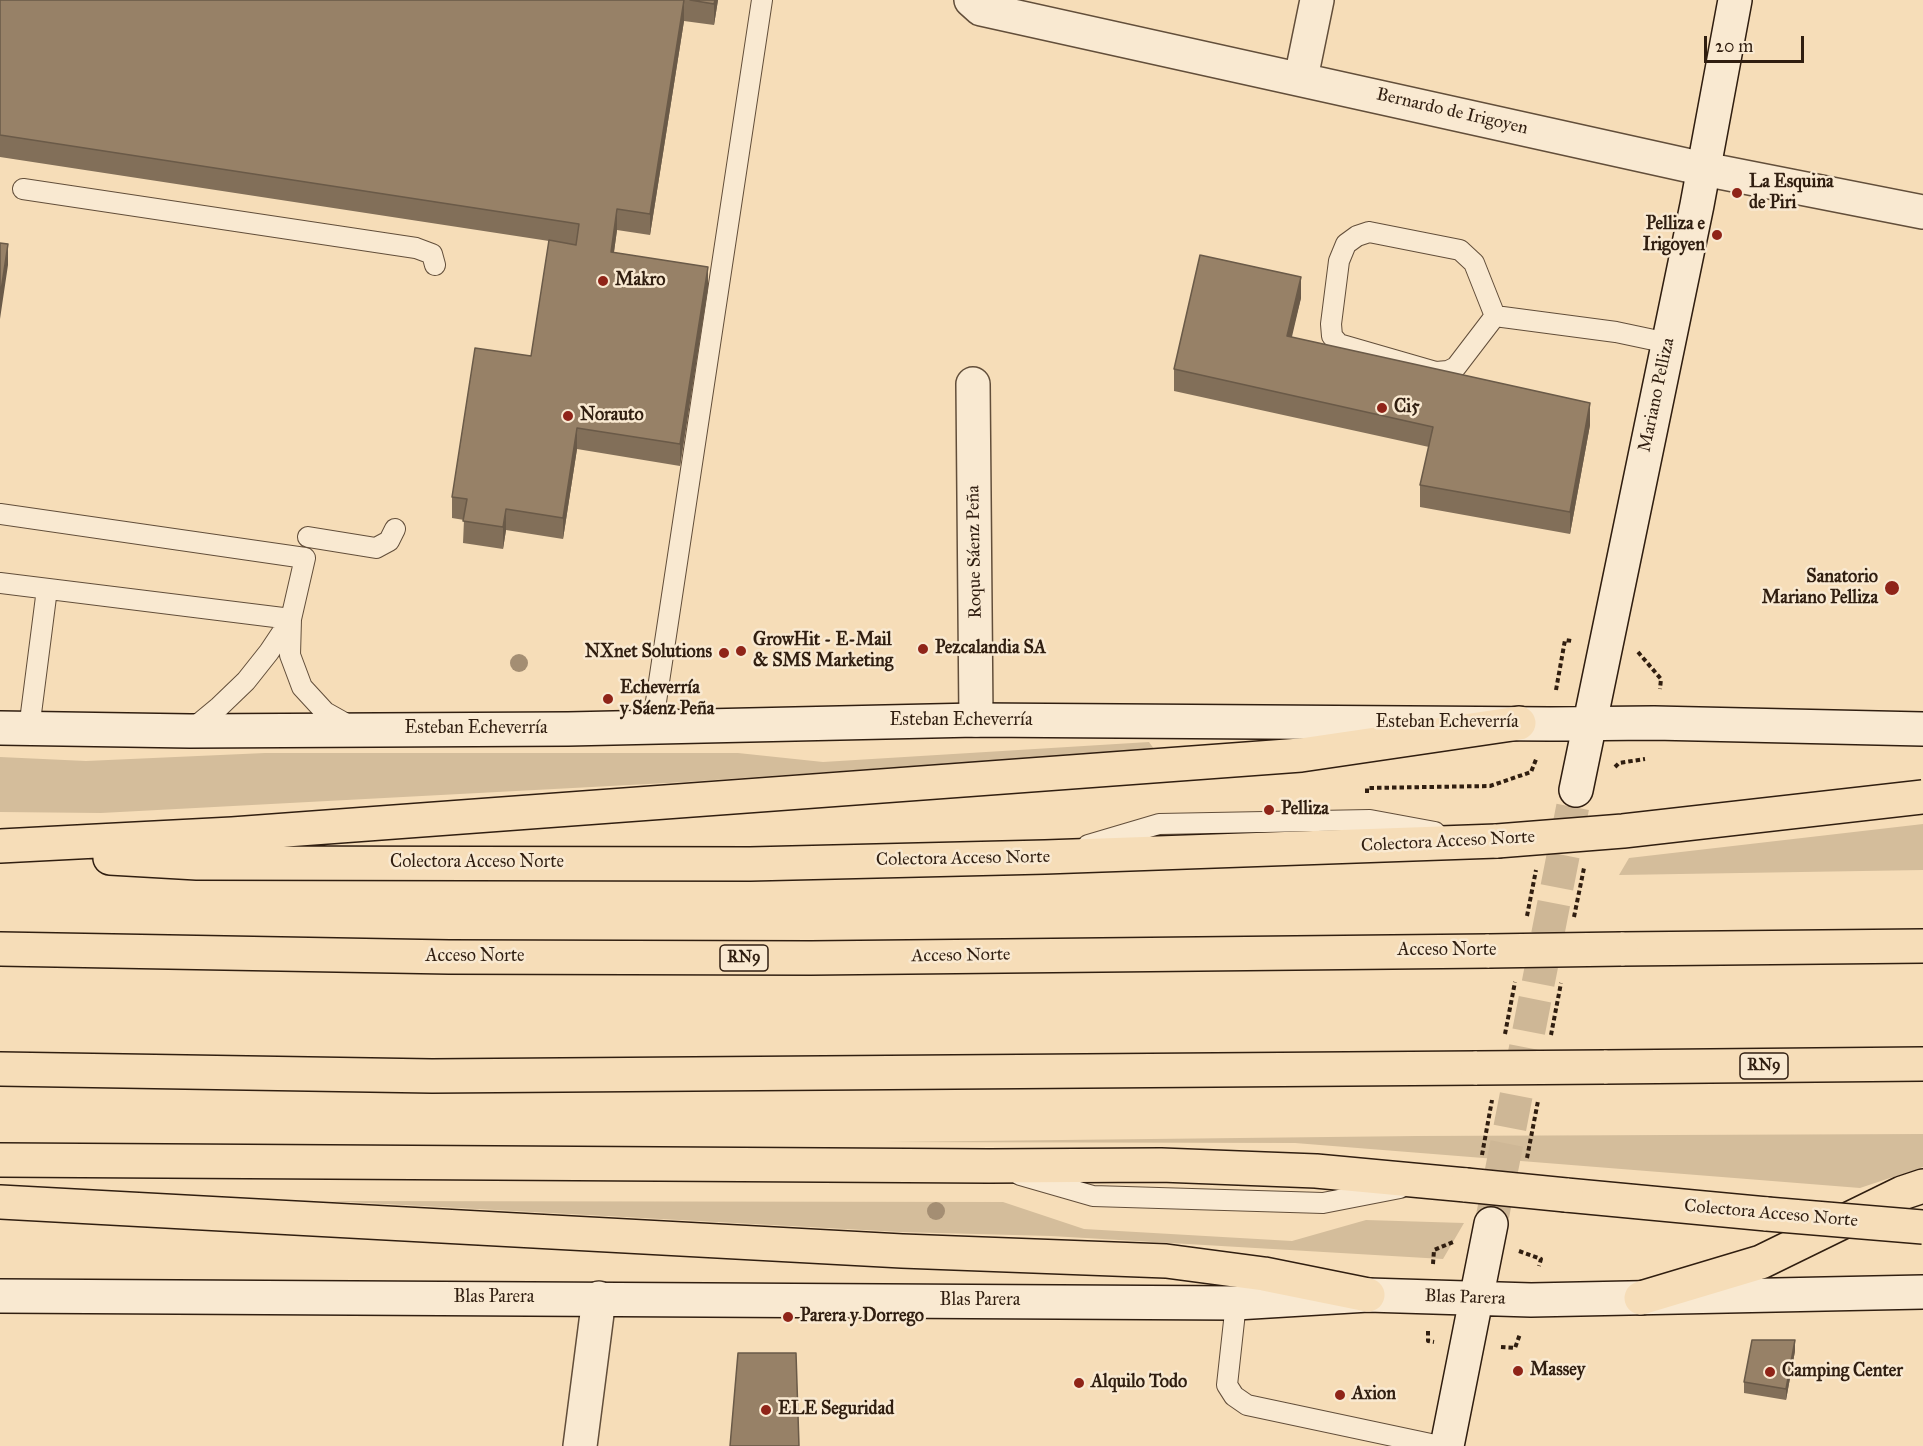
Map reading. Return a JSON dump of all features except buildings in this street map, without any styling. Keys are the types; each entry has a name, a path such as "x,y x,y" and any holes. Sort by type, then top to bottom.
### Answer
{"highway":[{"path":"0,846 255,832 1301,755 1519,723"},
{"name":"Colectora Acceso Norte","path":"0,852 197,863 750,864 1046,857 1491,841 1623,831 1923,797"},
{"name":"Acceso Norte","path":"0,949 461,957 787,958 1923,946"},
{"name":"RN9","path":"0,1069 432,1076 1923,1064"},
{"name":"Colectora Acceso Norte","path":"0,1160 1161,1165 1316,1171 1923,1227"},
{"path":"1641,1298 1761,1263 1902,1193 1923,1186"},
{"path":"0,1202 890,1250 1166,1261 1264,1274 1368,1295"}],"street":[{"path":"1301,78 1317,0"},
{"name":"Mariano Pelliza","path":"1576,790 1704,169 1735,0"},
{"name":"Bernardo de Irigoyen","path":"976,5 1704,169 1923,212"},
{"name":"Roque Sáenz Peña","path":"973,384 976,720"},
{"name":"Esteban Echeverría","path":"15,729 190,731 652,728 976,720 1654,723 1923,729"},
{"path":"1447,1446 1491,1224"},
{"name":"Blas Parera","path":"0,1296 1236,1303 1368,1295 1476,1299 1923,1292"},
{"path":"580,1446 599,1298"}],"lane":[{"path":"652,728 762,0"},
{"path":"23,189 416,248 432,254 435,265"},
{"path":"1369,232 1460,250 1474,263 1495,316 1456,367 1448,371 1436,372 1339,344 1332,336 1331,324 1339,261 1346,244 1357,236 1369,232"},
{"path":"1495,316 1616,332 1668,343"},
{"path":"0,514 305,558 291,619 290,655 302,687 325,712 355,729"},
{"path":"308,537 376,548 389,541 395,530"},
{"path":"0,584 291,619"},
{"path":"15,729 46,589"},
{"path":"190,731 246,681 291,619"},
{"path":"1236,1303 1227,1385 1234,1396 1247,1405 1440,1446"}],"shaded area":[{"path":"1149,742 1154,749 686,782 101,813 0,812 0,757 86,761 265,753 738,753 823,762"},
{"path":"1923,824 1923,870 1619,875 1629,858"},
{"path":"1923,1134 1923,1167 1860,1188 1295,1143 885,1142 1417,1136"},
{"path":"329,1201 1003,1202 1084,1229 1292,1241 1366,1220 1464,1223 1443,1259 1051,1236 900,1232"}],"tunnel":[{"path":"1491,1224 1576,790"}],"place":[{"name":"La Esquina de Piri","path":"1737,193"},
{"name":"Pelliza e Irigoyen","path":"1717,235"},
{"name":"Makro","path":"603,281"},
{"name":"Ci5","path":"1382,408"},
{"name":"Norauto","path":"568,416"},
{"name":"Sanatorio Mariano Pelliza","path":"1892,588"},
{"name":"Pezcalandia SA","path":"923,649"},
{"name":"GrowHit - E-Mail & SMS Marketing","path":"741,651"},
{"name":"NXnet Solutions","path":"724,653"},
{"name":"Echeverría y Sáenz Peña","path":"608,699"},
{"name":"Pelliza","path":"1269,810"},
{"name":"Parera y Dorrego","path":"788,1317"},
{"name":"Massey","path":"1518,1371"},
{"name":"Camping Center","path":"1770,1372"},
{"name":"Alquilo Todo","path":"1079,1383"},
{"name":"Axion","path":"1340,1395"},
{"name":"ELE Seguridad","path":"766,1410"}]}
